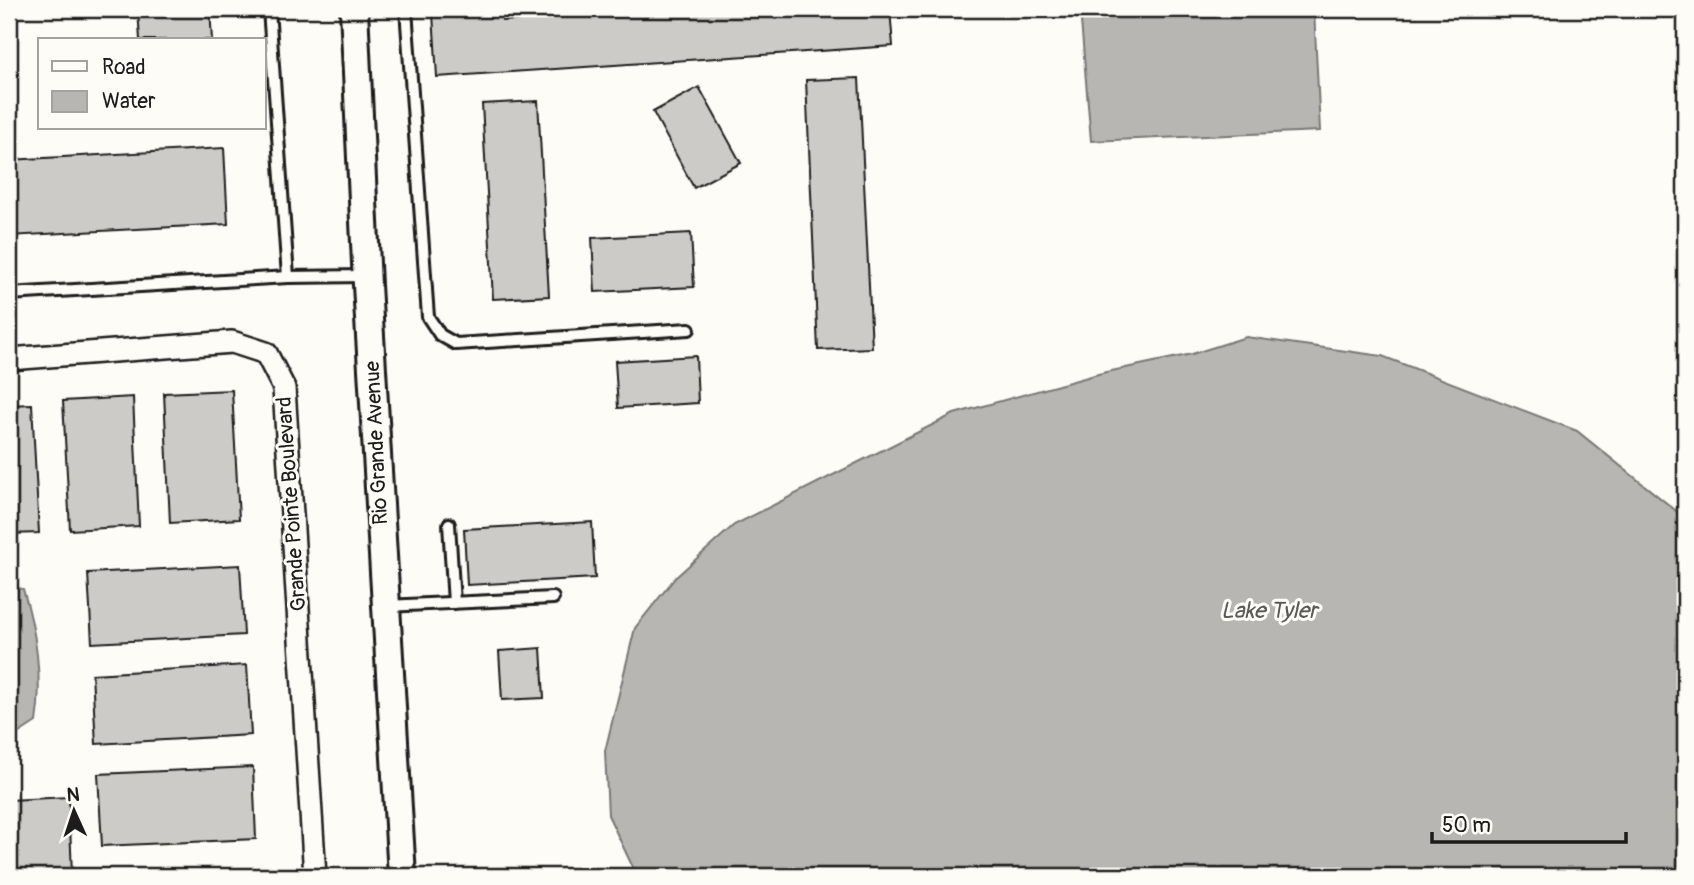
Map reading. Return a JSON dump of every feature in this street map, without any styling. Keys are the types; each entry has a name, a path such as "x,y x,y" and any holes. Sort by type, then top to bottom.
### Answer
{"street":[{"name":"Rio Grande Avenue","path":"354,9 366,276 402,876"},
{"name":"Grande Pointe Boulevard","path":"9,359 232,342 266,353 284,388 315,876"}],"lane":[{"path":"269,9 288,277"},
{"path":"406,9 428,317 440,335 456,344 689,329"},
{"path":"9,293 288,277 366,276"},
{"path":"449,524 454,603"},
{"path":"386,606 553,598"}],"water":[{"path":"1080,9 1314,9 1320,131 1091,141"},
{"name":"Lake Tyler","path":"1246,337 1382,356 1577,431 1685,518 1685,876 637,876 608,815 605,751 635,628 675,578 734,525 954,414 1102,373 1192,354"},
{"path":"9,586 23,589 28,605 35,638 39,689 36,722 10,739"}],"building":[{"path":"138,9 210,9 212,38 140,38"},
{"path":"502,9 502,21 685,9 890,9 893,46 437,77 433,14"},
{"path":"859,78 872,348 818,350 806,80"},
{"path":"699,87 741,163 694,188 653,112"},
{"path":"538,101 549,296 493,299 482,104"},
{"path":"224,148 228,224 9,236 9,160"},
{"path":"691,233 694,287 595,292 592,238"},
{"path":"696,356 698,403 618,408 615,361"},
{"path":"232,390 239,519 170,523 164,393"},
{"path":"133,397 139,526 70,530 63,401"},
{"path":"32,404 39,533 9,534 9,405"},
{"path":"592,522 595,578 467,585 464,529"},
{"path":"240,565 244,635 92,643 88,573"},
{"path":"541,648 544,698 502,700 499,651"},
{"path":"247,665 251,735 96,744 92,674"},
{"path":"253,767 256,839 102,846 98,774"},
{"path":"69,797 72,876 9,876 9,800"},
{"path":"259,869 259,876 109,876"}]}
